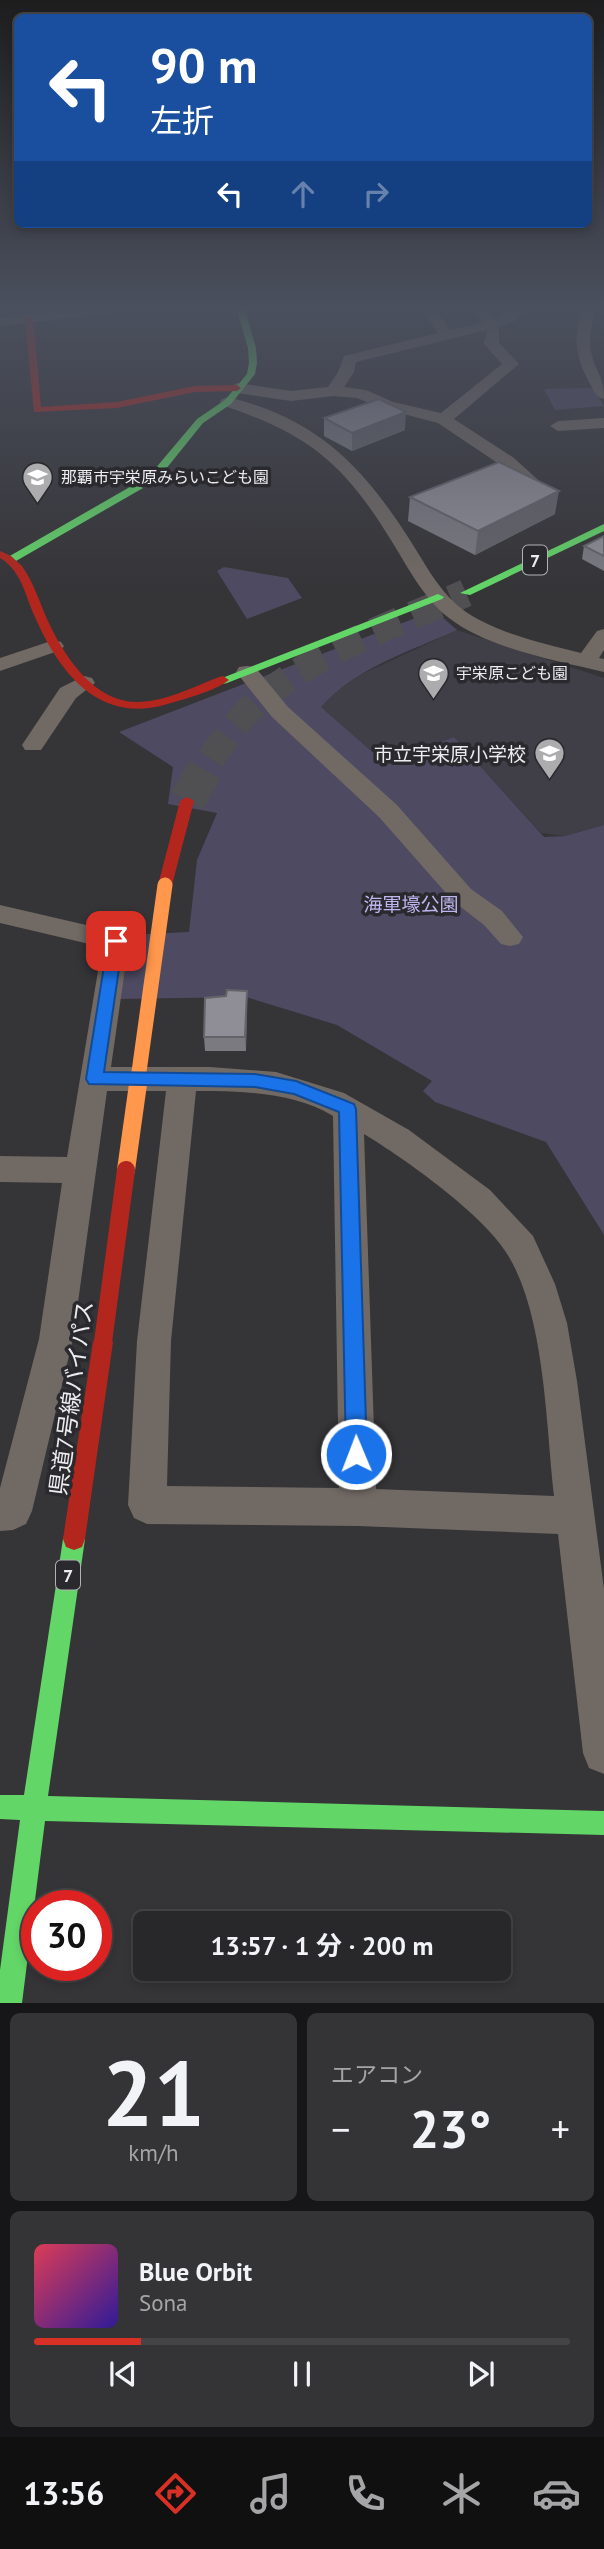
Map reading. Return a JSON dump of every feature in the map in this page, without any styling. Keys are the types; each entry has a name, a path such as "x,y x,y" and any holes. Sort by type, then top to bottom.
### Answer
{"street":[{"path":"36,403 37,410 124,403"},
{"path":"222,403 200,421 153,478 6,556 27,582 54,646 84,683 111,701 134,706 253,678 438,597"},
{"path":"246,403 310,438 351,470 438,597 458,615 480,628 595,663 604,635"},
{"path":"384,403 444,419 508,462 531,483"},
{"path":"444,419 463,403"},
{"path":"558,426 604,423"},
{"name":"7","path":"466,593 604,527"},
{"path":"2,665 54,646"},
{"path":"253,678 292,705 371,785 429,838 479,892 501,927"},
{"path":"33,745 68,694 84,683"},
{"name":"県道7号線バイパス","path":"9,2003 34,1808 103,1342 165,885 187,801"},
{"path":"0,914 116,941 56,1339 13,1511 0,1511"},
{"path":"94,1079 221,1079 296,1088 348,1109 398,1139 479,1200 521,1246 538,1284 550,1323 604,1753"},
{"path":"182,1080 154,1341 147,1505 358,1507 575,1516"},
{"path":"348,1109 358,1507"},
{"path":"0,1168 80,1170"},
{"path":"0,1807 604,1824"}],"shaded area":[{"path":"457,630 604,678 604,825 565,836 541,833 454,737 385,763 321,707 330,696 360,675"}],"green space":[{"path":"552,403 602,403 604,406 555,410"},
{"path":"224,567 288,578 302,598 247,619 217,571"},
{"name":"海軍壕公園","path":"426,614 441,616 457,630 367,671 350,681 321,707 385,763 454,737 544,837 565,836 604,825 604,1235 546,1142 435,1102 423,1091 432,1081 337,1025 246,997 118,999 128,935 189,932 197,860 217,813 168,804 173,767 119,732"}],"building":[{"path":"366,403 388,403 406,412 352,433 324,418"},
{"path":"499,462 559,491 478,531 410,497"},
{"path":"604,536 604,556 584,546"},
{"path":"227,990 247,991 245,1037 204,1037 205,998 226,996"}],"tunnel":[{"path":"211,759 247,712 309,665 360,638 466,593"},
{"path":"187,801 212,758"}],"traffic: fast":[{"path":"12,559 153,478 200,421 226,403"},
{"path":"466,593 604,527"},
{"path":"223,680 438,597"},
{"path":"9,2003 34,1808 74,1539"},
{"path":"0,1807 604,1823"}],"traffic: jam":[{"path":"36,403 37,410 124,403"},
{"path":"0,554 19,568 50,637 61,654 86,685 102,696 118,704 147,705 169,700 223,680"},
{"path":"165,885 187,801"},
{"path":"103,1342 126,1170"},
{"path":"74,1539 103,1342"}],"traffic: slow":[{"path":"126,1170 165,885"}],"place":[{"name":"那覇市宇栄原みらいこども園","path":"38,504"},
{"name":"宇栄原こども園","path":"433,700"},
{"name":"市立宇栄原小学校","path":"549,781"}],"route":[{"path":"116,941 94,1079 255,1080 296,1088 348,1109 356,1454"}]}
